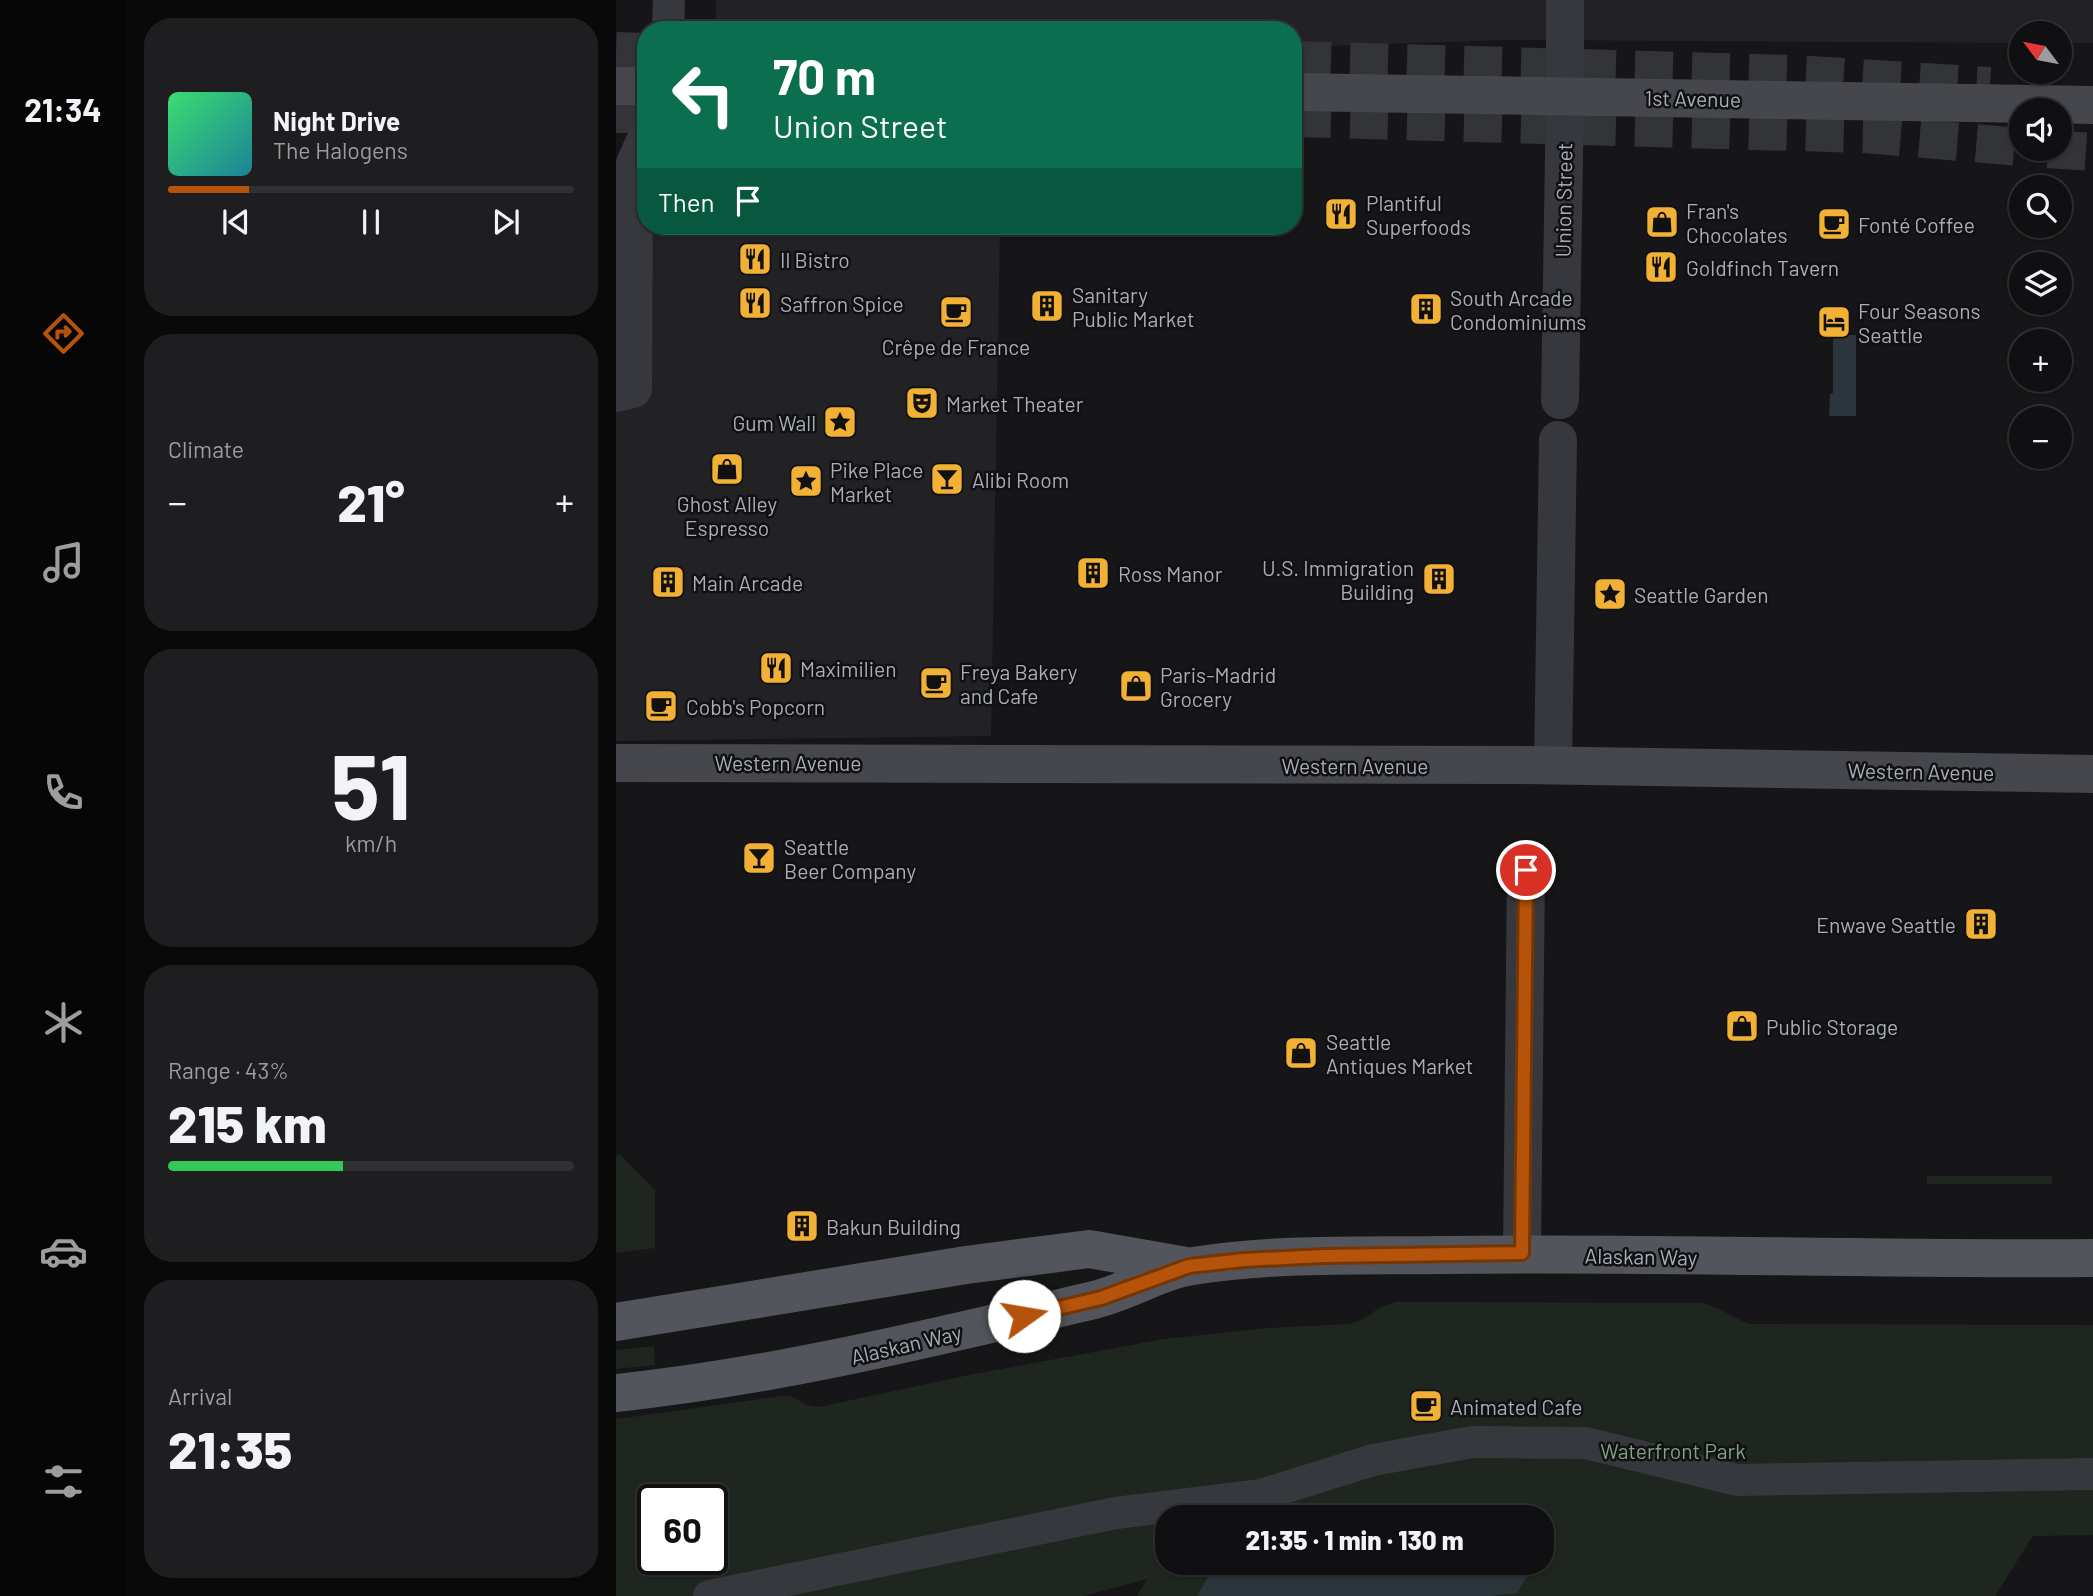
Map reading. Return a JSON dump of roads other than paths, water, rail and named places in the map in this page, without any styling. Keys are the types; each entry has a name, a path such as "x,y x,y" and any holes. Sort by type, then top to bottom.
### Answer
{"main road":[{"path":"616,86 637,86"},
{"name":"1st Avenue","path":"1302,92 2093,105"},
{"name":"Western Avenue","path":"616,763 1553,765 2093,774"},
{"name":"Alaskan Way","path":"616,1322 966,1265 1089,1249 1189,1266"},
{"name":"Alaskan Way","path":"616,1393 769,1373 859,1355 1101,1298 1189,1266 1244,1260 1522,1253 1752,1258 2093,1258"}],"street":[{"path":"668,21 669,0"},
{"name":"Union Street","path":"1560,400 1564,0"},
{"path":"624,391 634,166 637,159"},
{"path":"1553,765 1558,440"},
{"path":"1522,1253 1526,870"},
{"path":"709,1596 1116,1513 1261,1496 1373,1460 1472,1443 1586,1443 1737,1480 2093,1474"}],"tunnel":[{"path":"616,51 637,52"},
{"path":"1302,60 1793,74 1990,86"},
{"path":"616,114 637,114"},
{"path":"1302,118 1864,134 2009,146"},
{"path":"2072,151 2093,152"}],"place":[{"name":"Plantiful Superfoods","path":"1341,214"},
{"name":"Fran's Chocolates","path":"1662,222"},
{"name":"Fonté Coffee","path":"1834,224"},
{"name":"Il Bistro","path":"755,259"},
{"name":"Goldfinch Tavern","path":"1661,267"},
{"name":"Saffron Spice","path":"755,303"},
{"name":"Sanitary Public Market","path":"1047,306"},
{"name":"South Arcade Condominiums","path":"1426,309"},
{"name":"Crêpe de France","path":"956,312"},
{"name":"Four Seasons Seattle","path":"1834,322"},
{"name":"Market Theater","path":"922,403"},
{"name":"Gum Wall","path":"840,422"},
{"name":"Ghost Alley Espresso","path":"727,469"},
{"name":"Alibi Room","path":"947,479"},
{"name":"Pike Place Market","path":"806,481"},
{"name":"Ross Manor","path":"1093,573"},
{"name":"U.S. Immigration Building","path":"1439,579"},
{"name":"Main Arcade","path":"668,582"},
{"name":"Seattle Garden","path":"1610,594"},
{"name":"Maximilien","path":"776,668"},
{"name":"Freya Bakery and Cafe","path":"936,683"},
{"name":"Paris-Madrid Grocery","path":"1136,686"},
{"name":"Cobb's Popcorn","path":"661,706"},
{"name":"Seattle Beer Company","path":"759,858"},
{"name":"Enwave Seattle","path":"1981,924"},
{"name":"Public Storage","path":"1742,1026"},
{"name":"Seattle Antiques Market","path":"1301,1053"},
{"name":"Bakun Building","path":"802,1226"},
{"name":"Animated Cafe","path":"1426,1406"}],"park label":[{"name":"Waterfront Park","path":"1673,1450"}]}
